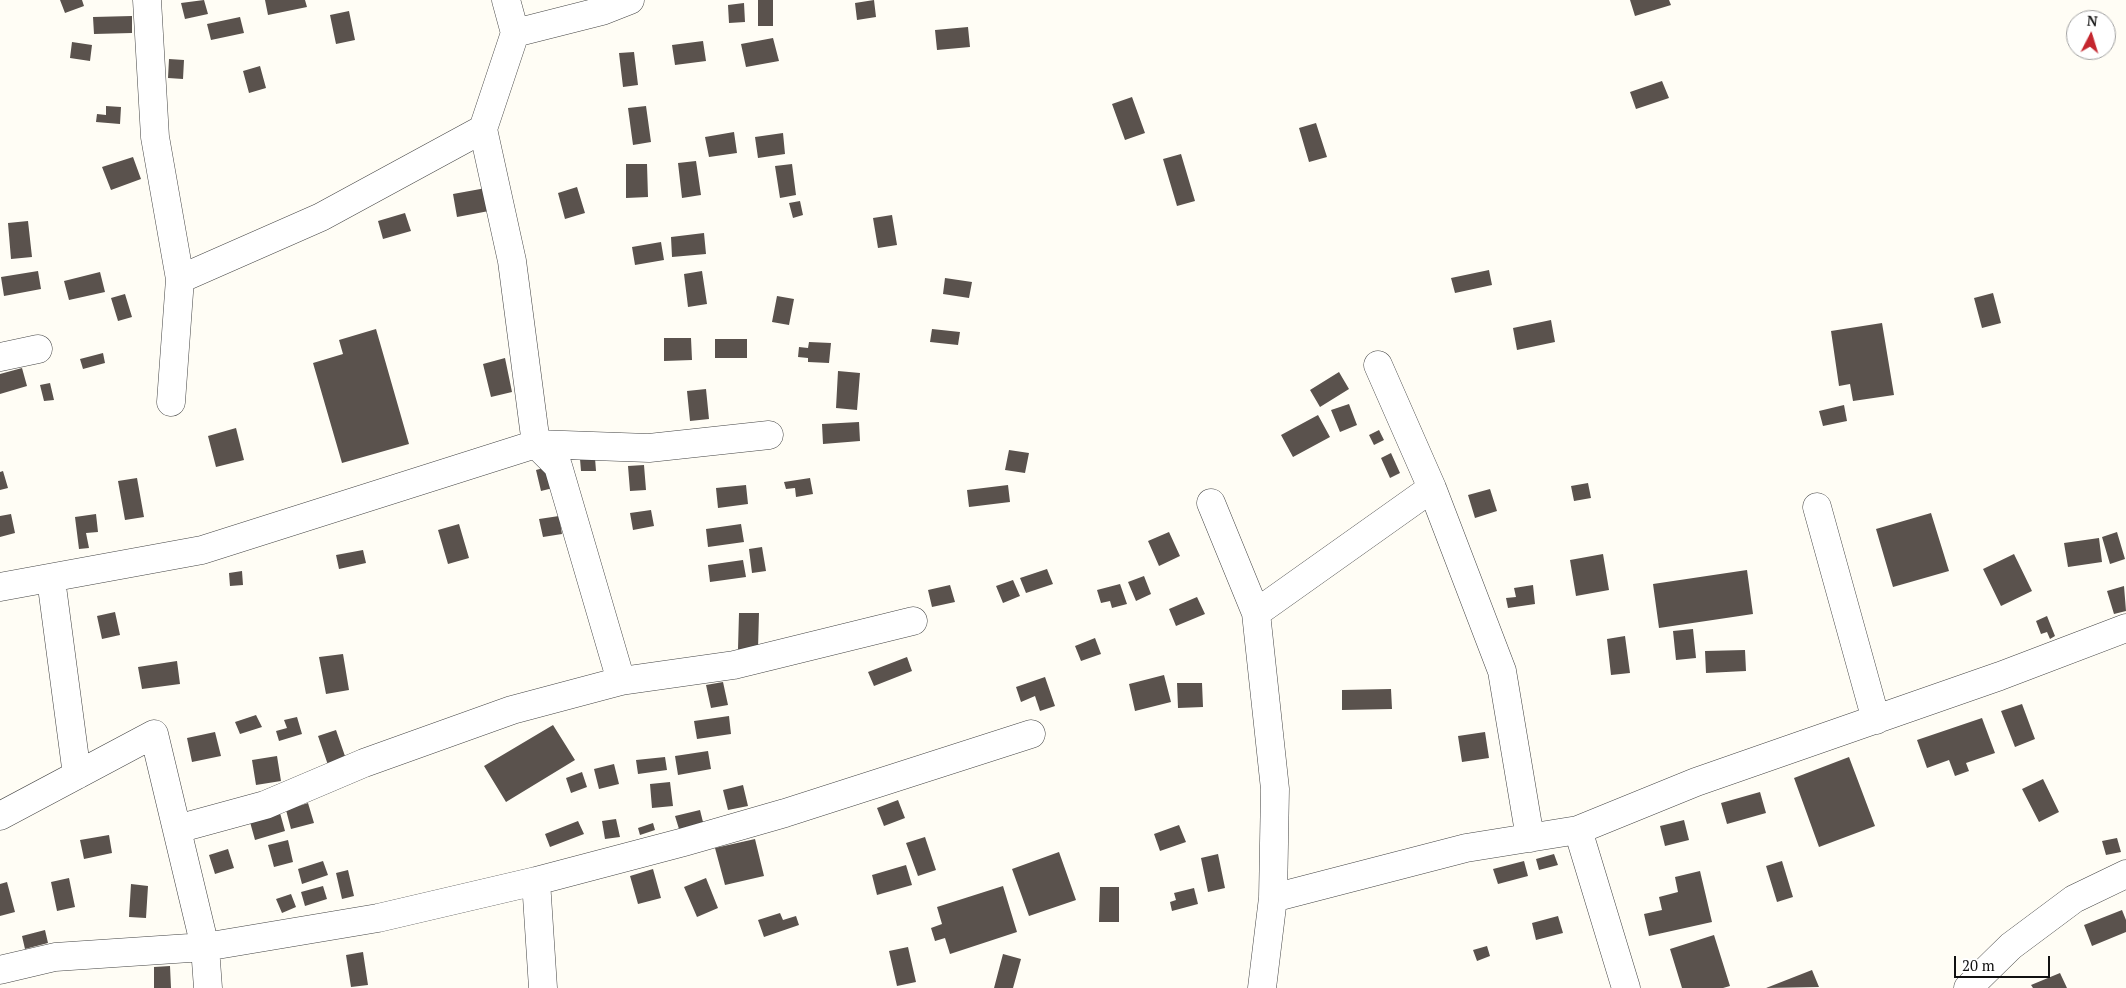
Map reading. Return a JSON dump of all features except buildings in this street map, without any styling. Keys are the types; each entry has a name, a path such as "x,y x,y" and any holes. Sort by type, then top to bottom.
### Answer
{"street":[{"path":"147,0 155,137 180,279 171,402"},
{"path":"506,0 515,33 483,129 512,261 536,444 558,466 621,681"},
{"path":"515,33 602,11 630,0"},
{"path":"180,279 321,217 483,129"},
{"path":"0,357 38,349"},
{"path":"1378,365 1432,488 1502,671 1530,838"},
{"path":"0,587 202,550 536,444 649,448 769,435"},
{"path":"1256,613 1432,488"},
{"path":"1211,504 1256,613 1275,790 1273,898 1262,988"},
{"path":"1817,507 1876,720"},
{"path":"51,579 76,776"},
{"path":"177,829 264,805 364,763 512,710 621,681 734,665 913,621"},
{"path":"1273,898 1466,848 1578,830 1696,782 2000,676 2126,628"},
{"path":"0,816 154,734 205,947 208,988"},
{"path":"0,970 56,957 205,947 378,918 536,881 684,842 785,813 1032,734"},
{"path":"1578,830 1626,988"},
{"path":"1968,988 2011,946 2074,899 2126,874"},
{"path":"536,881 543,988"}]}
